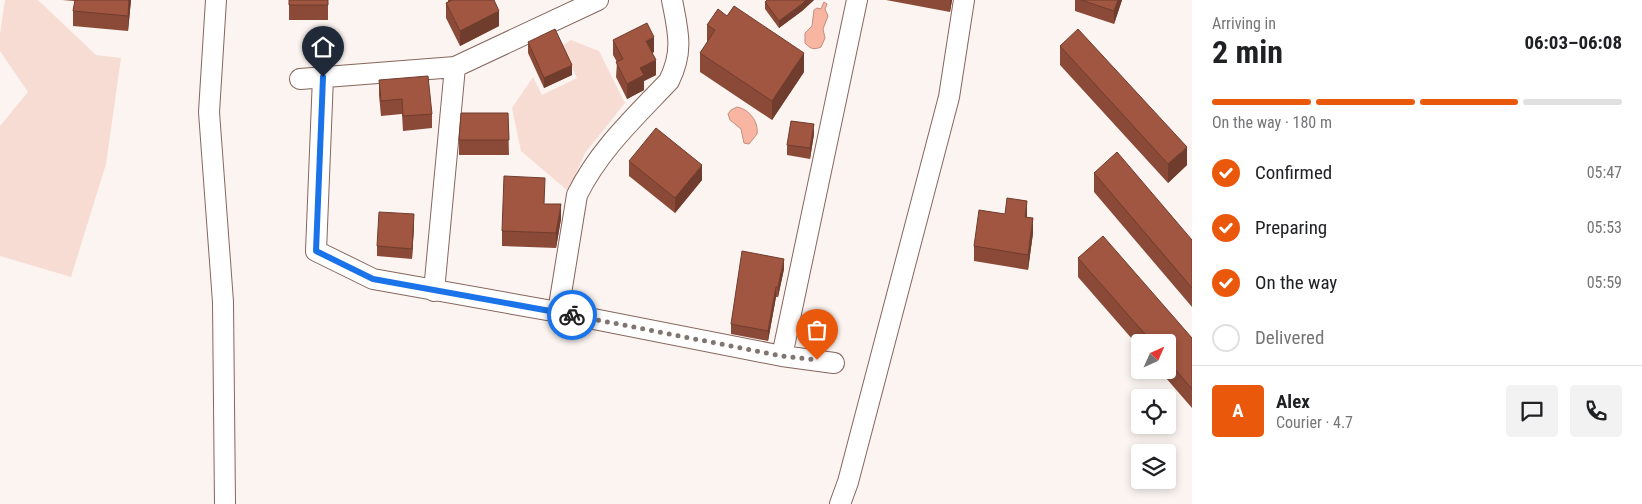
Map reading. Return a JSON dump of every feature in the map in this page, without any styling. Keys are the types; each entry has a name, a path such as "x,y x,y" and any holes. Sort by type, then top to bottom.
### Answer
{"street":[{"path":"216,0 209,112 223,302 225,504"},
{"path":"300,79 455,67 598,0"},
{"path":"558,312 577,195 586,177 605,149 669,81 676,68 679,55 679,39 672,0"},
{"path":"782,356 857,0"},
{"path":"840,504 848,482 949,97 964,0"},
{"path":"434,291 455,67"},
{"path":"323,77 316,251 373,279 558,312 782,356 834,363"}],"shaded area":[{"path":"5,0 38,0 96,55 121,58 106,164 71,277 0,256 0,126 28,92 0,51 0,34"},
{"path":"824,2 827,4 825,9 828,16 823,29 825,38 821,47 812,48 805,43 805,33 812,26 814,10 817,8 821,9"},
{"path":"571,40 599,51 625,103 585,153 568,191 521,151 512,108 533,77 542,95 577,78 562,46"},
{"path":"737,107 749,113 755,121 757,134 749,144 744,143 741,129 730,120 728,114"}],"building":[{"path":"75,0 129,0 128,16 73,11"},
{"path":"289,0 328,0 328,5 289,5"},
{"path":"452,0 494,0 499,11 460,31 446,3"},
{"path":"767,0 806,0 779,21 765,2"},
{"path":"1081,0 1118,0 1114,11"},
{"path":"734,6 804,53 772,101 700,53 715,30 707,25 718,9 727,16"},
{"path":"647,23 654,37 646,41 656,60 640,68 644,75 627,84 616,62 623,59 613,40"},
{"path":"555,29 572,65 544,78 528,42"},
{"path":"1078,29 1187,147 1168,164 1060,46"},
{"path":"428,76 432,114 403,116 402,99 381,101 379,80"},
{"path":"461,113 508,113 509,140 459,140"},
{"path":"791,121 814,124 810,148 787,145"},
{"path":"656,128 702,165 675,198 629,161"},
{"path":"1117,152 1192,240 1192,288 1094,173"},
{"path":"504,176 545,178 544,204 561,204 556,233 502,231"},
{"path":"1007,198 1027,201 1025,217 1033,218 1028,255 974,246 979,210 1005,214"},
{"path":"379,212 414,214 412,249 377,246"},
{"path":"1103,236 1192,338 1192,389 1176,370 1176,334 1145,334 1078,258"},
{"path":"742,251 784,259 778,287 776,287 768,331 731,324"}],"way so far":[{"path":"572,315 782,356 817,360"}],"route":[{"path":"323,77 316,251 373,279 572,315"}]}
